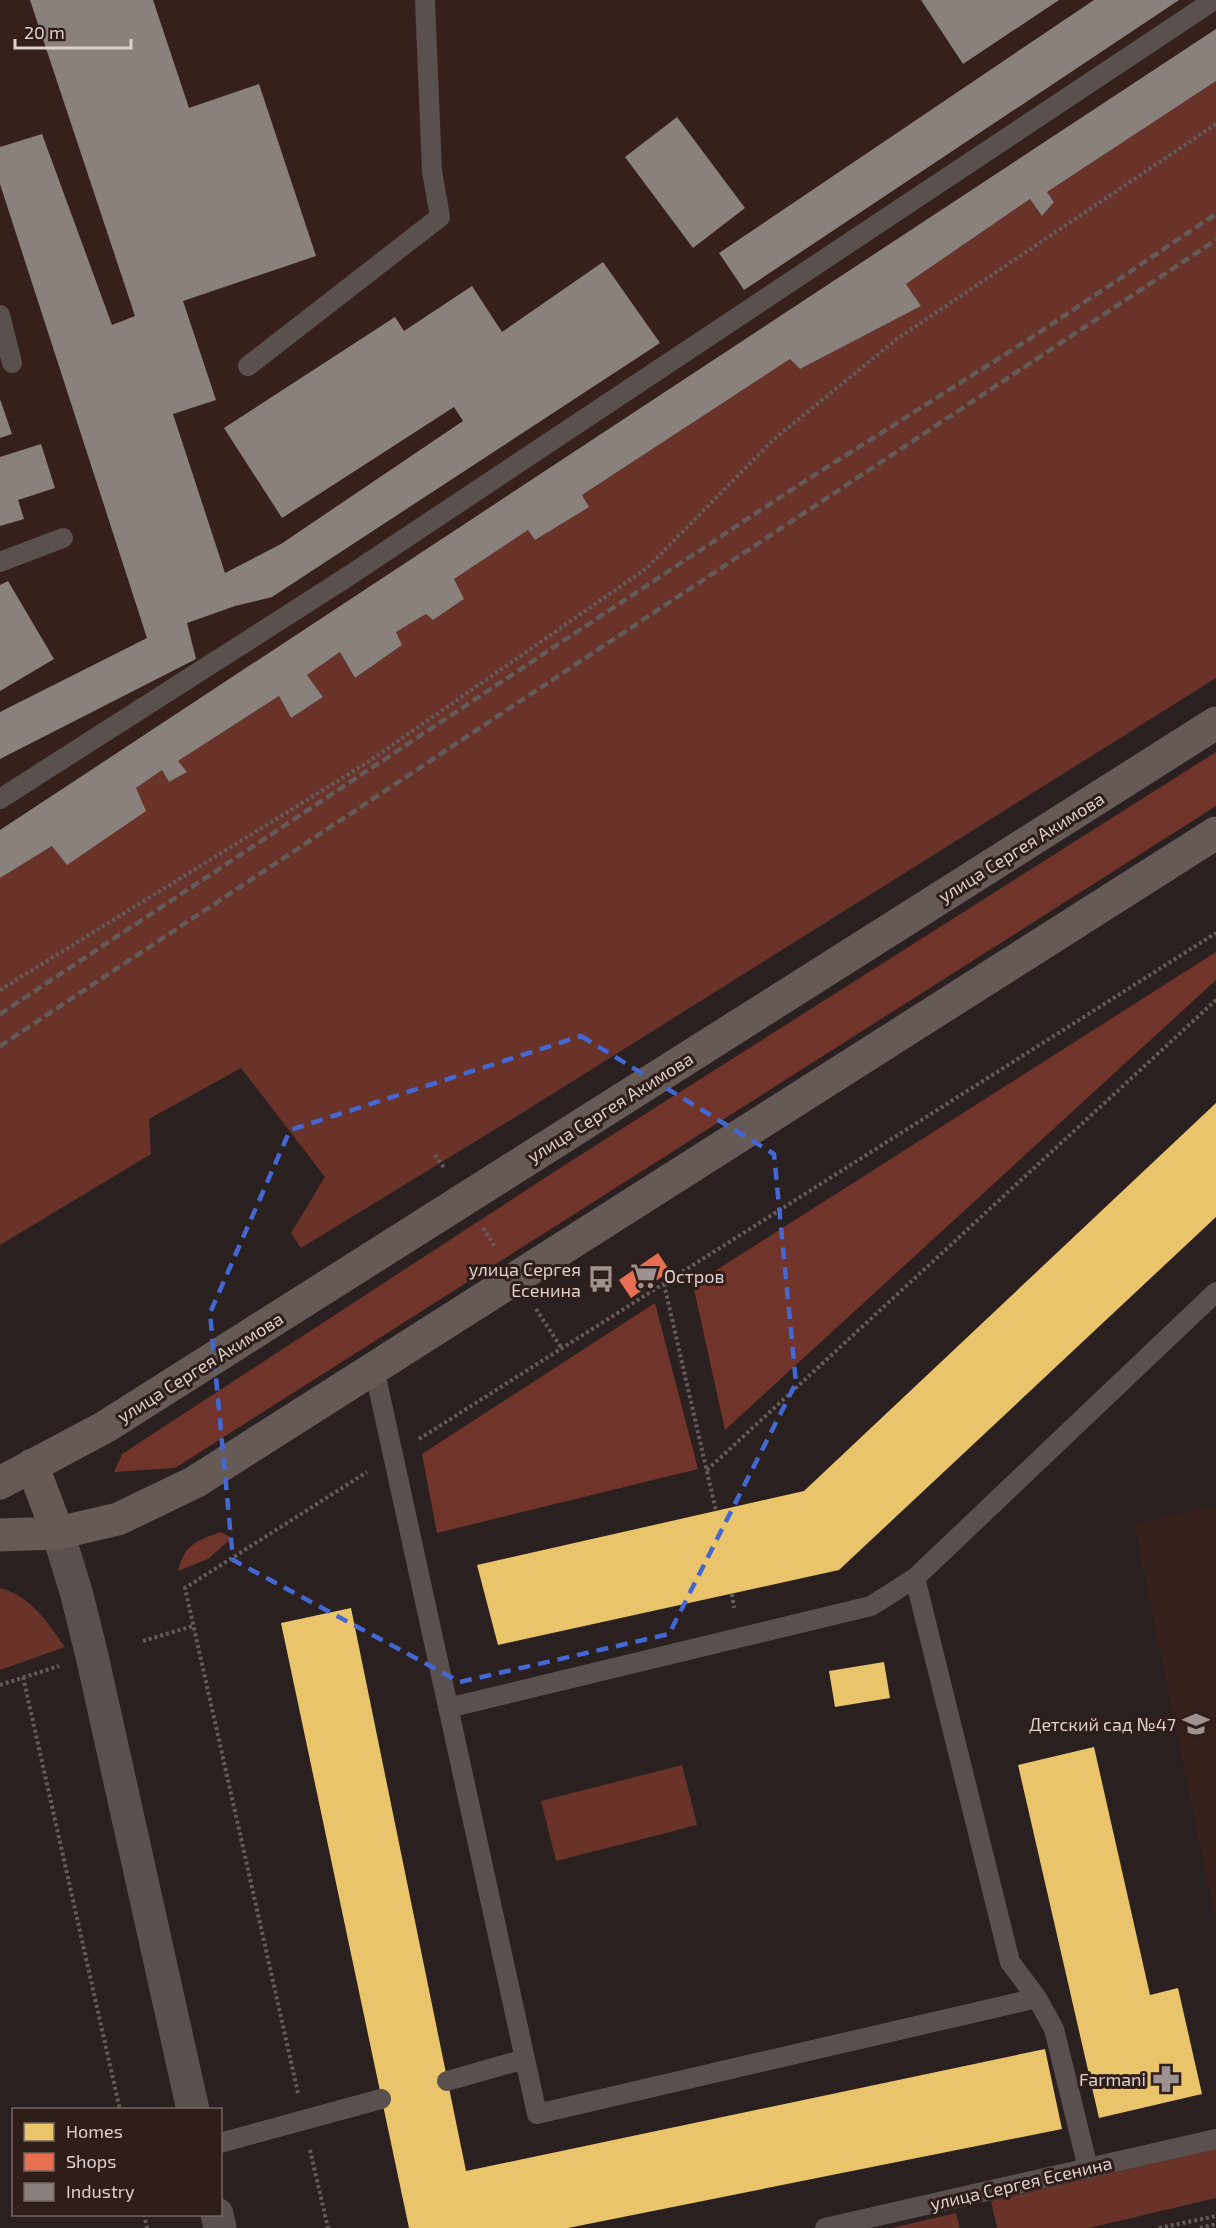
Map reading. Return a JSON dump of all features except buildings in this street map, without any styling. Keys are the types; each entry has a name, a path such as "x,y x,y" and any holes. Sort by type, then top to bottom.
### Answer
{"main road":[{"name":"улица Сергея Акимова","path":"0,1483 105,1427 1216,723"},
{"path":"0,1535 58,1533 118,1519 195,1482 1216,832"},
{"path":"32,1465 58,1533"}],"street":[{"path":"58,1533 90,1646 194,2108"}],"lane":[{"path":"248,366 440,217 432,171 425,0"},
{"path":"0,799 344,579 1214,0"},
{"path":"0,315 12,363"},
{"path":"0,562 63,538"},
{"path":"448,1708 871,1606 915,1578 1216,1292"},
{"path":"374,1368 537,2114 1037,1998"},
{"path":"915,1578 1010,1962 1037,1998 1054,2029 1088,2168"},
{"path":"447,2081 525,2059"},
{"path":"222,2142 304,2122 381,2099"},
{"name":"улица Сергея Есенина","path":"825,2228 1216,2139"}],"path":[{"path":"0,990 365,764 647,568 773,440 897,339 1216,124"},
{"path":"328,2228 185,1588 1216,933"},
{"path":"707,1470 1216,1000"},
{"path":"664,1284 717,1511"},
{"path":"143,1641 193,1626"},
{"path":"0,1685 69,1663"},
{"path":"23,1677 120,2108"},
{"path":"1159,2228 1216,2216"},
{"path":"1200,2228 1216,2224"}],"highlighted area":[{"path":"581,1036 774,1154 796,1383 669,1634 460,1682 233,1560 210,1313 290,1130"}],"shaded area":[{"path":"0,0 1216,0 1216,81 1048,192 1054,202 1042,216 1030,199 906,285 921,306 800,369 789,359 589,507 535,540 528,530 464,599 355,678 340,652 308,675 323,697 291,718 178,760 187,772 52,846 0,878"},
{"path":"1216,81 1216,678 522,1113 301,1248 291,1233 325,1177 241,1068 149,1119 151,1154 0,1245 0,878 52,846 162,770 169,782 187,772 178,761 279,696 291,718 323,697 307,675 340,652 355,678 402,645 396,632 426,614 433,620 463,600 454,579 528,530 535,540 588,507 582,495 790,359 800,369 921,306 906,284 1030,199 1042,216 1054,202 1047,192"},
{"path":"1216,752 1216,806 175,1468 114,1472 122,1454 560,1168"},
{"path":"1216,952 1216,980 725,1430 693,1285"},
{"path":"655,1303 698,1469 437,1533 422,1454"},
{"name":"Детский сад №47","path":"1216,1506 1216,1923 1134,1524"},
{"path":"221,1532 232,1538 208,1559 178,1571 188,1549 198,1541"},
{"path":"0,1588 21,1597 37,1611 65,1647 0,1670"},
{"path":"682,1765 697,1825 556,1861 541,1801"},
{"path":"1216,2149 1216,2198 1089,2228 997,2228 991,2201"},
{"path":"956,2213 960,2228 892,2228"}],"railway":[{"path":"0,1014 788,492 1031,338 1216,214"},
{"path":"0,1046 1216,240"}],"place":[{"name":"Остров","path":"644,1276"},
{"name":"улица Сергея Есенина","path":"601,1279"},
{"name":"Детский сад №47","path":"1196,1724"},
{"name":"Farmani","path":"1166,2079"}]}
